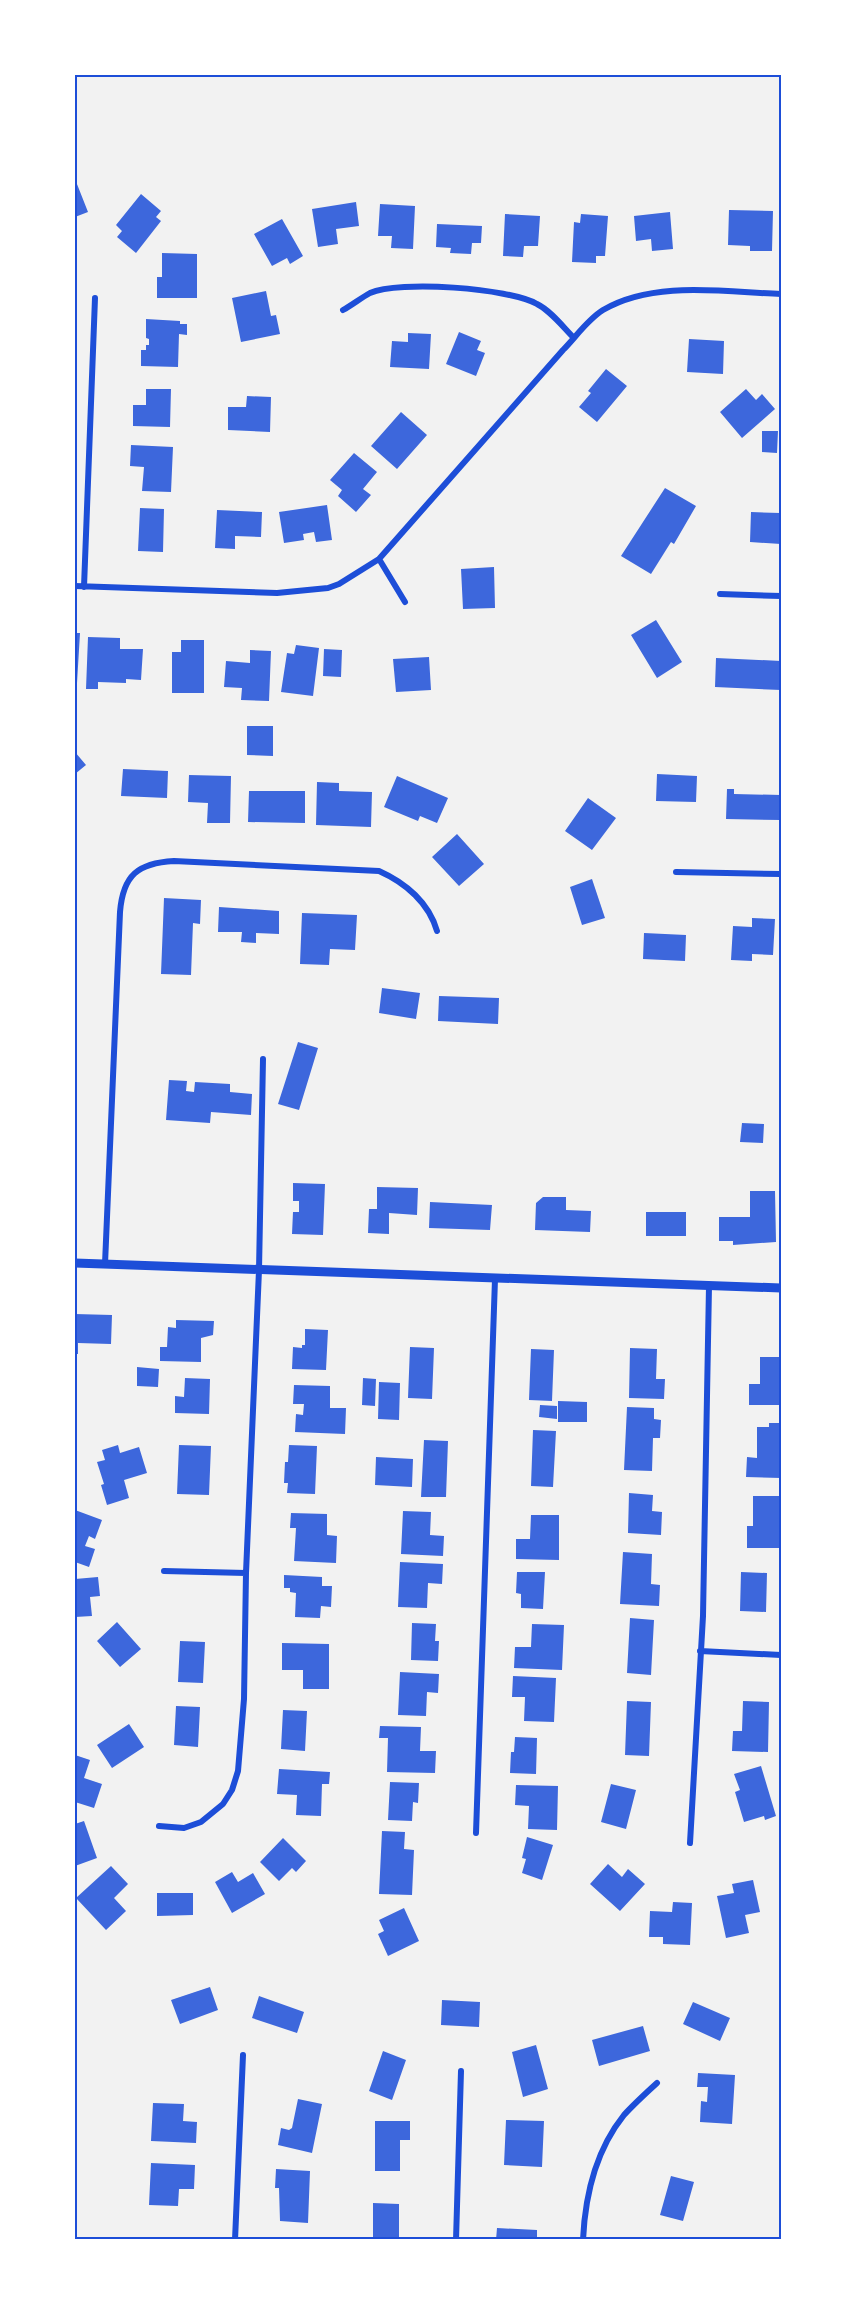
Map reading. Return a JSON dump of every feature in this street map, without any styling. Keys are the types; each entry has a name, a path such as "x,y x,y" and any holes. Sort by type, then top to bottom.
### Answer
{"street":[{"path":"343,310 372,292 404,287 497,292 539,304 574,338"},
{"path":"75,586 277,593 328,588 339,584 378,559 574,338 601,311 641,296 671,292 781,294"},
{"path":"84,587 95,298"},
{"path":"378,559 405,602"},
{"path":"720,594 781,596"},
{"path":"105,1264 121,895 133,875 154,862 174,861 379,871 409,887 433,918 437,931"},
{"path":"676,872 781,874"},
{"path":"159,1826 184,1828 201,1822 223,1804 232,1790 238,1771 242,1740 246,1573 259,1270 263,1059"},
{"path":"75,1263 781,1288"},
{"path":"476,1833 495,1279"},
{"path":"690,1843 703,1616 709,1286"},
{"path":"164,1571 246,1573"},
{"path":"700,1651 781,1655"},
{"path":"235,2240 243,2055"},
{"path":"456,2240 461,2071"},
{"path":"583,2240 585,2204 607,2141 625,2115 657,2083"}],"building":[{"path":"75,179 88,212 75,217"},
{"path":"141,194 161,211 156,217 161,221 136,253 117,237 122,231 116,225"},
{"path":"356,202 359,226 336,229 338,244 318,247 312,209"},
{"path":"380,204 415,206 413,249 391,248 392,236 378,236"},
{"path":"729,210 773,211 772,251 750,251 750,246 728,245"},
{"path":"670,212 673,249 652,251 651,239 636,241 634,216"},
{"path":"505,214 540,216 538,246 524,246 523,257 503,256"},
{"path":"581,214 608,216 605,256 596,256 596,263 572,262 574,222 580,223"},
{"path":"282,219 303,256 290,264 287,258 272,266 254,234"},
{"path":"437,224 482,226 481,243 472,243 471,254 450,253 451,248 436,247"},
{"path":"162,253 197,254 197,298 157,298 157,277 162,277"},
{"path":"266,291 271,316 276,315 280,334 241,342 232,298"},
{"path":"146,319 180,321 180,324 187,324 187,335 179,334 178,367 141,366 141,350 146,350 146,345 149,345 149,339 146,338"},
{"path":"459,332 481,341 477,350 485,353 476,376 446,364"},
{"path":"408,333 431,334 429,369 390,367 392,341 408,342"},
{"path":"689,339 724,341 723,374 687,372"},
{"path":"606,369 627,386 597,422 579,407 591,393 588,391"},
{"path":"146,389 171,389 170,427 133,426 133,405 146,405"},
{"path":"746,389 756,400 762,394 775,409 742,438 720,412"},
{"path":"247,396 271,397 270,432 228,430 228,407 246,407"},
{"path":"401,412 427,435 397,469 371,446"},
{"path":"762,431 778,431 777,453 762,452"},
{"path":"131,445 173,447 171,492 142,491 144,467 130,466"},
{"path":"354,453 377,472 363,489 371,495 356,512 338,496 342,490 330,480"},
{"path":"665,488 696,506 674,544 671,542 651,574 621,556"},
{"path":"327,505 332,540 316,542 314,532 303,534 304,540 284,543 279,512"},
{"path":"140,508 164,509 163,552 138,551"},
{"path":"217,510 262,512 261,537 235,536 235,549 215,548"},
{"path":"751,512 780,513 781,544 750,542"},
{"path":"494,567 495,608 463,609 461,569"},
{"path":"656,620 682,662 657,678 631,635"},
{"path":"75,633 80,633 77,683 75,683"},
{"path":"88,637 120,638 120,649 143,649 141,680 126,679 126,683 98,682 98,689 86,689"},
{"path":"181,640 204,640 204,693 172,693 172,652 181,652"},
{"path":"296,645 319,648 313,696 281,692 287,653 294,654"},
{"path":"324,649 342,650 341,677 323,676"},
{"path":"250,650 271,651 269,701 241,700 242,688 224,687 226,661 250,663"},
{"path":"429,657 431,690 396,692 393,659"},
{"path":"716,658 781,661 781,690 715,687"},
{"path":"247,726 273,726 273,756 247,755"},
{"path":"75,752 86,765 75,774"},
{"path":"123,769 168,771 167,798 121,796"},
{"path":"657,774 697,776 696,802 656,801"},
{"path":"189,775 231,776 230,823 207,823 208,803 188,802"},
{"path":"397,776 448,798 437,823 420,816 418,821 384,807"},
{"path":"317,782 339,783 339,791 372,792 371,827 316,825"},
{"path":"727,789 734,789 734,794 781,795 781,820 726,819"},
{"path":"249,791 305,791 305,823 248,822"},
{"path":"588,798 616,818 592,850 565,831"},
{"path":"457,834 484,864 459,886 432,857"},
{"path":"592,879 605,918 582,925 570,887"},
{"path":"164,898 201,900 200,924 193,923 191,975 161,974"},
{"path":"219,907 279,911 279,934 256,933 256,943 241,942 242,932 218,932"},
{"path":"302,913 357,915 355,950 330,949 329,965 300,964"},
{"path":"752,918 775,919 773,955 752,954 752,961 731,960 733,926 752,927"},
{"path":"644,933 686,935 685,961 643,959"},
{"path":"382,988 420,993 416,1019 379,1013"},
{"path":"439,996 499,998 498,1024 438,1021"},
{"path":"298,1042 318,1048 299,1110 278,1104"},
{"path":"169,1080 187,1081 186,1091 194,1092 195,1082 230,1084 230,1092 252,1094 251,1115 211,1112 210,1123 166,1120"},
{"path":"742,1123 764,1124 763,1143 740,1142"},
{"path":"293,1183 325,1184 323,1235 292,1234 293,1212 299,1212 299,1201 293,1201"},
{"path":"377,1187 418,1188 417,1215 389,1213 389,1234 368,1233 369,1209 377,1209"},
{"path":"750,1191 775,1191 776,1242 733,1245 733,1241 719,1241 719,1217 750,1217"},
{"path":"543,1197 566,1197 566,1210 591,1211 590,1232 535,1230 536,1203"},
{"path":"430,1202 492,1205 490,1230 429,1228"},
{"path":"646,1212 686,1212 686,1236 646,1236"},
{"path":"75,1314 112,1315 111,1344 78,1343 78,1354 75,1354"},
{"path":"176,1320 214,1321 213,1335 201,1338 201,1362 160,1361 160,1347 167,1347 168,1327 176,1328"},
{"path":"305,1329 328,1330 326,1370 292,1369 293,1347 302,1348 302,1345 305,1345"},
{"path":"410,1347 434,1348 432,1399 408,1398"},
{"path":"630,1348 657,1349 656,1379 665,1379 664,1399 629,1398"},
{"path":"531,1349 554,1350 552,1401 529,1400"},
{"path":"760,1357 781,1357 781,1405 749,1405 749,1384 760,1384"},
{"path":"137,1367 159,1369 158,1387 137,1386"},
{"path":"185,1378 210,1379 209,1414 175,1413 175,1396 184,1397"},
{"path":"363,1378 376,1379 375,1406 362,1405"},
{"path":"379,1382 400,1383 399,1420 378,1419"},
{"path":"294,1385 330,1386 330,1408 346,1408 345,1434 295,1432 296,1414 303,1415 304,1404 293,1404"},
{"path":"558,1401 587,1402 587,1422 558,1422"},
{"path":"540,1405 557,1406 557,1419 539,1417"},
{"path":"627,1407 654,1408 654,1419 661,1420 660,1438 653,1438 652,1471 624,1470"},
{"path":"769,1423 781,1423 781,1478 746,1477 747,1457 757,1458 757,1427 769,1427"},
{"path":"533,1430 556,1431 553,1487 531,1486"},
{"path":"424,1440 448,1441 446,1497 421,1497"},
{"path":"118,1445 120,1453 139,1447 147,1473 124,1480 129,1498 107,1505 101,1485 104,1484 97,1462 105,1460 102,1450"},
{"path":"179,1445 211,1446 209,1495 177,1494"},
{"path":"289,1445 317,1446 315,1494 287,1493 288,1483 284,1483"},
{"path":"376,1457 413,1459 412,1487 375,1485"},
{"path":"629,1493 653,1495 652,1511 662,1512 661,1535 628,1533"},
{"path":"753,1496 781,1496 781,1548 747,1548 747,1526 753,1526"},
{"path":"75,1510 102,1520 95,1539 89,1536 85,1546 95,1549 89,1567 75,1562"},
{"path":"403,1511 431,1512 430,1535 444,1536 443,1556 401,1554"},
{"path":"291,1513 327,1514 327,1535 337,1536 336,1563 294,1561 296,1528 290,1528"},
{"path":"531,1515 559,1515 559,1560 516,1559 516,1539 530,1539"},
{"path":"623,1552 652,1554 651,1584 660,1585 659,1606 620,1604"},
{"path":"400,1562 443,1564 442,1584 428,1583 427,1608 398,1607"},
{"path":"517,1572 545,1572 543,1609 521,1608 521,1594 516,1593"},
{"path":"741,1572 767,1573 766,1612 740,1611"},
{"path":"284,1575 322,1577 322,1586 332,1586 331,1607 321,1606 320,1618 295,1617 296,1593 290,1592 290,1588 284,1588"},
{"path":"98,1577 100,1596 90,1597 92,1616 75,1617 75,1579"},
{"path":"630,1618 654,1620 651,1675 627,1673"},
{"path":"117,1622 141,1649 120,1667 97,1641"},
{"path":"412,1623 436,1624 435,1641 439,1641 438,1661 411,1660"},
{"path":"532,1624 564,1625 562,1670 514,1668 515,1647 531,1647"},
{"path":"180,1641 205,1642 203,1683 178,1682"},
{"path":"282,1643 329,1644 329,1689 303,1689 303,1670 282,1670"},
{"path":"400,1672 439,1674 438,1693 427,1692 426,1716 398,1715"},
{"path":"513,1676 556,1678 554,1722 524,1721 525,1697 512,1697"},
{"path":"627,1701 651,1702 649,1756 625,1755"},
{"path":"743,1701 769,1702 768,1752 732,1751 733,1731 742,1731"},
{"path":"176,1706 200,1707 198,1747 174,1745"},
{"path":"283,1710 307,1711 305,1751 281,1749"},
{"path":"129,1724 144,1747 112,1768 97,1745"},
{"path":"380,1726 421,1727 420,1751 436,1751 435,1773 387,1772 388,1738 379,1738"},
{"path":"515,1737 537,1738 536,1774 510,1773 511,1752 514,1752"},
{"path":"75,1755 90,1760 84,1778 102,1784 94,1808 75,1802"},
{"path":"761,1766 776,1816 765,1820 764,1816 744,1822 735,1792 740,1790 734,1774"},
{"path":"279,1769 330,1772 329,1784 322,1784 321,1816 296,1815 297,1795 277,1794"},
{"path":"390,1782 419,1783 418,1803 413,1802 412,1821 388,1820"},
{"path":"611,1784 636,1790 626,1829 601,1822"},
{"path":"516,1785 558,1786 557,1830 528,1829 529,1806 515,1805"},
{"path":"84,1821 97,1858 75,1866 75,1824"},
{"path":"382,1831 405,1832 404,1849 414,1850 412,1895 379,1894"},
{"path":"527,1837 553,1845 542,1880 522,1873 526,1859 522,1858"},
{"path":"283,1838 306,1861 296,1872 292,1868 279,1881 260,1862"},
{"path":"608,1864 622,1877 628,1869 645,1884 620,1911 590,1884"},
{"path":"111,1866 128,1884 114,1898 126,1911 106,1930 76,1898"},
{"path":"232,1872 238,1882 253,1873 265,1894 232,1913 215,1882"},
{"path":"753,1880 760,1912 745,1915 749,1933 726,1938 717,1896 734,1893 732,1884"},
{"path":"157,1893 193,1893 193,1915 157,1916"},
{"path":"673,1902 692,1903 690,1945 663,1944 663,1937 649,1937 650,1911 672,1912"},
{"path":"404,1908 419,1941 388,1956 378,1934 384,1931 379,1920"},
{"path":"210,1987 218,2010 180,2024 171,2000"},
{"path":"259,1996 304,2012 297,2033 252,2018"},
{"path":"442,2000 480,2002 479,2027 441,2025"},
{"path":"693,2002 730,2018 720,2041 683,2024"},
{"path":"643,2026 650,2051 599,2066 592,2040"},
{"path":"536,2045 548,2089 523,2097 512,2052"},
{"path":"383,2051 406,2060 392,2100 369,2091"},
{"path":"698,2073 735,2075 732,2124 700,2122 701,2101 707,2102 708,2087 697,2087"},
{"path":"298,2099 322,2104 312,2153 278,2145 281,2128 289,2130 292,2128"},
{"path":"153,2103 184,2104 183,2121 197,2122 196,2143 151,2141"},
{"path":"506,2120 544,2121 542,2167 504,2165"},
{"path":"375,2121 410,2121 410,2140 400,2140 400,2171 375,2171"},
{"path":"151,2163 195,2165 194,2189 179,2189 178,2206 149,2205"},
{"path":"276,2169 310,2171 308,2223 280,2221 279,2188 275,2188"},
{"path":"671,2176 694,2182 683,2221 660,2215"},
{"path":"373,2203 399,2204 399,2240 373,2240"},
{"path":"497,2228 537,2230 537,2240 496,2240"}]}
